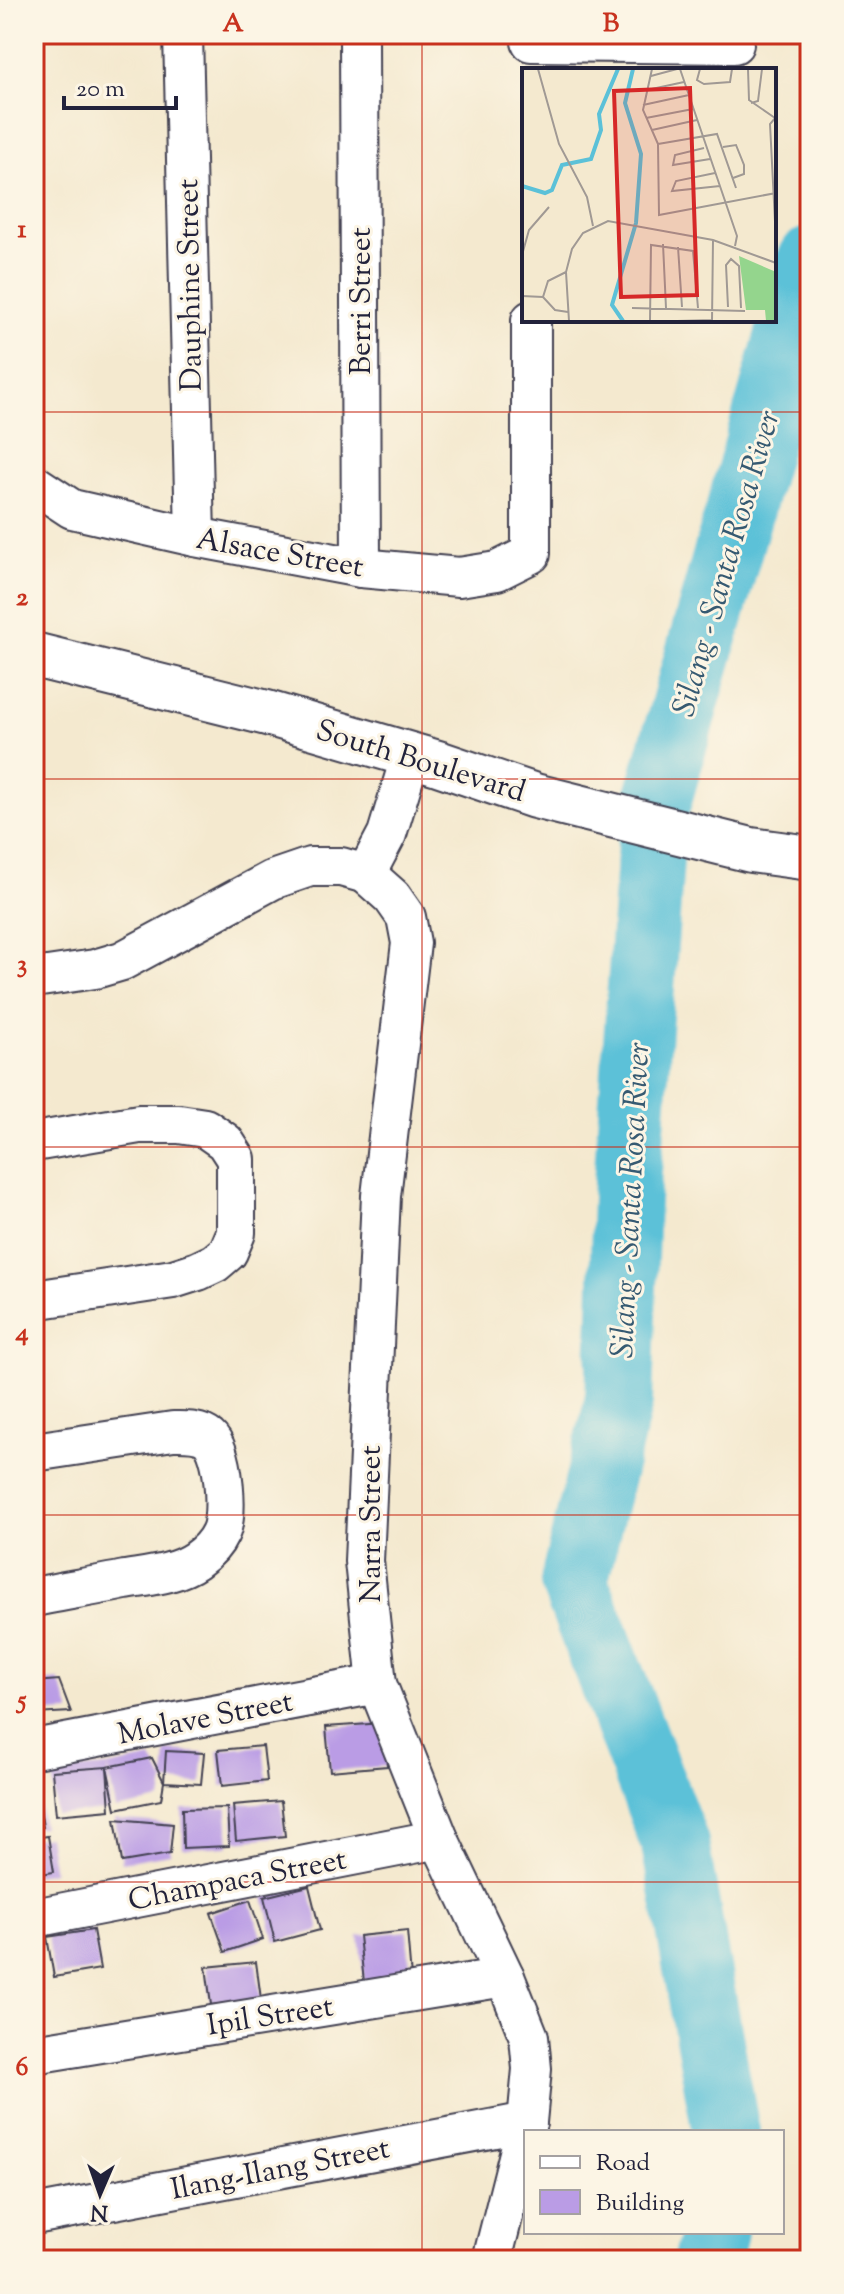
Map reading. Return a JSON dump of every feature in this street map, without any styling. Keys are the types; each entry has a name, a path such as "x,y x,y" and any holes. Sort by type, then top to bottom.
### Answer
{"main road":[{"name":"South Boulevard","path":"34,655 267,713 411,755 535,796 751,850 810,858"}],"street":[{"name":"Dauphine Street","path":"183,34 195,537"},
{"name":"Berri Street","path":"359,34 361,568"},
{"path":"531,49 734,44"},
{"name":"Alsace Street","path":"34,484 72,509 195,537 361,568 459,577 497,571 531,554 531,322"},
{"path":"34,978 95,969 122,961 272,880 310,867 341,867 366,874 387,834 411,755"},
{"name":"Narra Street","path":"366,874 392,897 406,917 411,943 381,1196 364,1561 377,1684 439,1839 505,1977 529,2037 532,2069 525,2130"},
{"path":"34,1142 139,1124 179,1124 205,1128 225,1142 236,1159 236,1233 228,1252 198,1271 173,1279 34,1300"},
{"path":"34,1452 173,1431 193,1431 208,1437 216,1447 221,1462 224,1510 222,1530 213,1546 196,1561 173,1571 34,1597"},
{"name":"Molave Street","path":"34,1749 377,1684"},
{"name":"Champaca Street","path":"34,1918 439,1839"},
{"name":"Ipil Street","path":"34,2054 505,1977"},
{"name":"Ilang-Ilang Street","path":"34,2215 527,2122"},
{"name":"Narra Street","path":"492,2260 524,2134"}],"building":[{"path":"59,1680 71,1712 34,1714 34,1682"},
{"path":"384,1723 387,1766 330,1771 326,1727"},
{"path":"263,1746 267,1781 222,1786 218,1750"},
{"path":"166,1751 204,1753 201,1784 164,1782"},
{"path":"152,1758 164,1782 161,1800 116,1809 107,1767"},
{"path":"107,1767 110,1810 56,1815 52,1771"},
{"path":"34,1783 43,1827 34,1828"},
{"path":"281,1801 285,1836 236,1841 233,1805"},
{"path":"227,1808 229,1846 183,1848 182,1809"},
{"path":"115,1819 173,1824 170,1854 122,1862"},
{"path":"48,1836 54,1872 34,1875 34,1838"},
{"path":"309,1886 320,1930 275,1942 264,1897"},
{"path":"250,1900 263,1939 225,1952 211,1913"},
{"path":"93,1930 100,1969 54,1977 47,1937"},
{"path":"407,1931 411,1977 364,1982 359,1936"},
{"path":"256,1962 261,1999 211,2005 206,1967"}],"waterway":[{"name":"Silang - Santa Rosa River","path":"726,2130 675,1844 574,1581 619,1401 626,1199 653,817 810,261"},
{"name":"Silang - Santa Rosa River","path":"707,2260 714,2234"}]}
